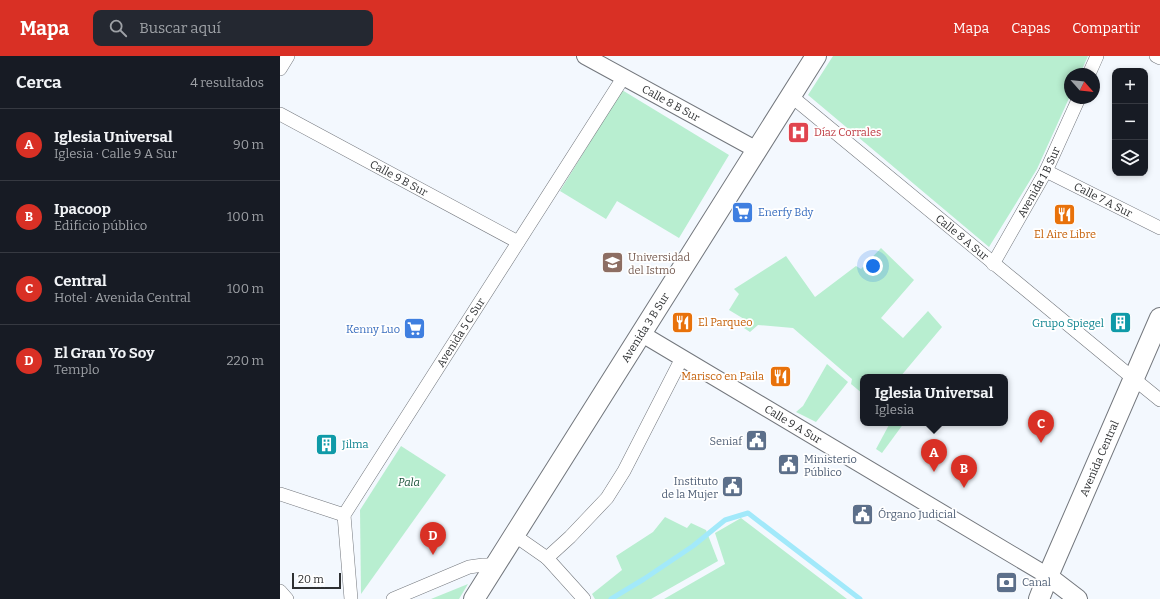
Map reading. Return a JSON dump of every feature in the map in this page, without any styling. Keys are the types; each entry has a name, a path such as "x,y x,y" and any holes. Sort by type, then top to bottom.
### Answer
{"main road":[{"name":"Avenida 3 B Sur","path":"474,599 816,56"},
{"name":"Avenida Central","path":"1039,599 1160,318"},
{"path":"1048,576 1078,599"}],"street":[{"path":"280,69 288,56"},
{"name":"Calle 8 B Sur","path":"585,56 757,150"},
{"path":"1092,68 1098,56"},
{"path":"1156,56 1160,58"},
{"name":"Avenida 5 C Sur","path":"344,516 623,78"},
{"name":"Calle 8 A Sur","path":"791,96 993,264 1160,400"},
{"name":"Avenida 1 B Sur","path":"993,264 1046,171 1076,104"},
{"name":"Calle 9 B Sur","path":"280,114 518,242"},
{"name":"Calle 7 A Sur","path":"1046,171 1160,228"},
{"name":"Calle 9 A Sur","path":"642,334 1048,576"},
{"path":"548,558 607,498 624,471 682,358"},
{"path":"280,494 344,516 351,599"},
{"path":"514,535 548,558 584,599"},
{"path":"393,599 469,567 496,565"},
{"path":"280,591 287,599"}],"green space":[{"path":"833,56 1088,56 1083,68 1064,68 1064,104 1066,104 1037,169 989,247 808,95"},
{"path":"622,90 729,155 679,238 617,201 606,219 560,191"},
{"path":"881,248 914,280 881,318 903,338 928,311 942,327 903,374 860,374 860,392 851,384 852,379 793,328 758,325 750,332 741,326 744,319 729,310 739,294 734,289 786,256 815,297 856,266 861,269"},
{"path":"827,364 848,382 816,422 796,412 803,406"},
{"path":"888,426 902,426 882,453 876,449"},
{"name":"Pala","path":"401,446 446,475 361,594 360,510"},
{"path":"665,517 687,528 691,523 706,530 718,561 651,599 595,599 592,594 622,570 616,556 653,532"},
{"path":"741,518 847,599 664,599 725,564 715,533"},
{"path":"468,584 459,599 431,599"}],"waterway":[{"path":"611,599 693,546 725,520 748,513 860,599"}],"place":[{"name":"Díaz Corrales","path":"798,132"},
{"name":"Enerfy Bdy","path":"743,212"},
{"name":"El Aire Libre","path":"1065,214"},
{"name":"Universidad del Istmo","path":"613,263"},
{"name":"El Parqueo","path":"683,322"},
{"name":"Grupo Spiegel","path":"1120,323"},
{"name":"Kenny Luo","path":"415,329"},
{"name":"Marisco en Paila","path":"780,376"},
{"name":"Seniaf","path":"757,441"},
{"name":"Central","path":"1041,443"},
{"name":"Jilma","path":"327,444"},
{"name":"Ministerio Público","path":"788,465"},
{"name":"Iglesia Universal","path":"934,472"},
{"name":"Instituto de la Mujer","path":"733,487"},
{"name":"Ipacoop","path":"964,488"},
{"name":"Órgano Judicial","path":"862,514"},
{"name":"El Gran Yo Soy","path":"433,555"},
{"name":"Canal","path":"1006,582"}]}
